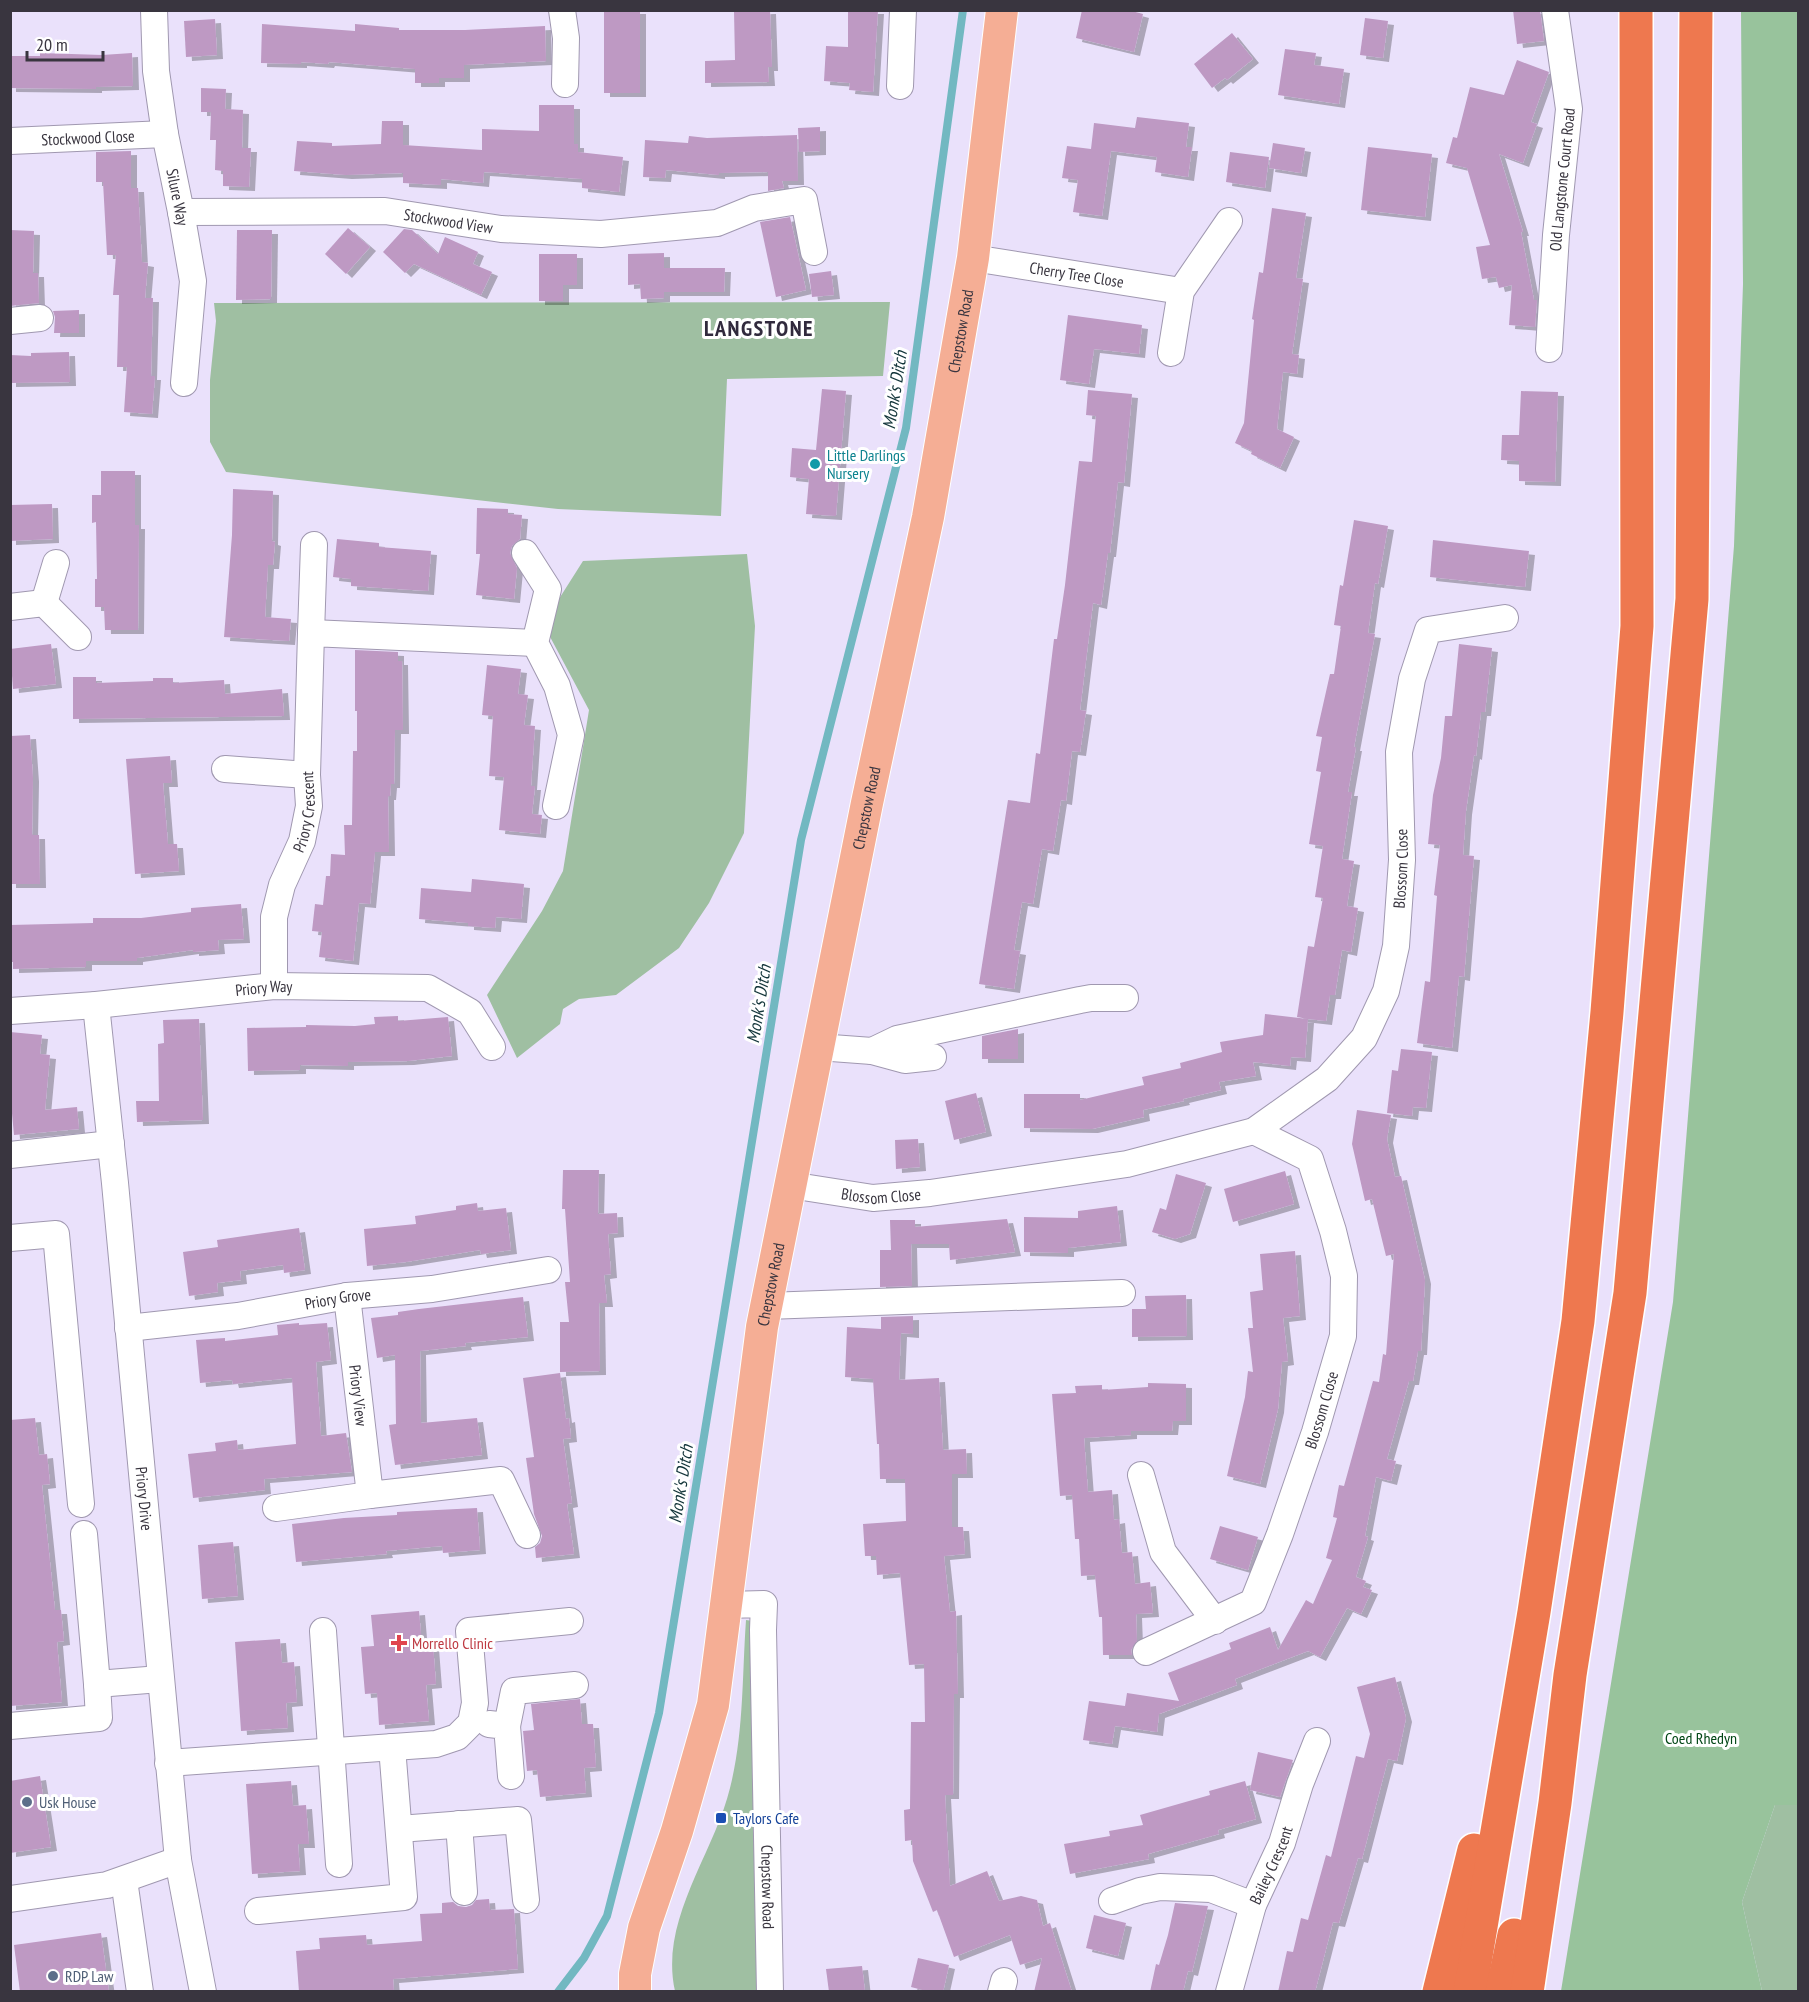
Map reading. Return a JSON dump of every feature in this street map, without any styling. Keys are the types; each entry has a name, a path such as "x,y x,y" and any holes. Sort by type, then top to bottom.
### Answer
{"highway":[{"path":"1470,1992 1534,1612 1578,1320 1608,1000 1637,627 1636,10"},
{"path":"1527,1992 1555,1803 1570,1675 1630,1293 1692,598 1696,10"},
{"path":"1438,1992 1534,1612"},
{"path":"1502,1992 1570,1675"}],"main road":[{"name":"Chepstow Road","path":"635,1992 635,1974 644,1928 677,1831 713,1705 767,1306 818,1047 928,517 973,258 1002,10"}],"street":[{"name":"Silure Way","path":"154,10 156,71 165,134 193,281 184,383"},
{"path":"561,10 566,38 565,84"},
{"path":"900,86 903,10"},
{"name":"Old Langstone Court Road","path":"1549,349 1556,235 1569,109 1555,10"},
{"name":"Stockwood Close","path":"10,141 165,134"},
{"name":"Stockwood View","path":"181,212 385,211 501,229 601,234 717,223 754,208 804,200 814,252"},
{"path":"1171,353 1181,291 1229,221"},
{"name":"Cherry Tree Close","path":"973,258 1181,291"},
{"path":"10,321 40,318"},
{"name":"Priory Crescent","path":"274,986 274,916 282,885 302,841 309,806 307,775 314,545"},
{"path":"525,553 548,589 535,643 557,686 571,735 556,806"},
{"path":"44,603 56,563"},
{"path":"10,607 44,603"},
{"path":"44,603 78,637"},
{"name":"Blossom Close","path":"790,1185 873,1198 930,1193 1127,1164 1254,1131 1327,1079 1364,1038 1386,991 1396,946 1402,860 1399,752 1412,679 1428,630 1505,618"},
{"path":"311,633 535,643"},
{"path":"225,769 307,775"},
{"name":"Priory Way","path":"10,1011 96,1005 274,986 428,988 470,1012 492,1047"},
{"path":"872,1051 897,1039 1091,998 1125,998"},
{"name":"Priory Drive","path":"96,1005 178,1860 203,1992"},
{"path":"818,1047 872,1051 905,1059 933,1057"},
{"name":"Blossom Close","path":"1146,1652 1253,1602 1280,1534 1311,1443 1343,1336 1344,1276 1334,1231 1310,1158 1254,1131"},
{"path":"10,1155 111,1144"},
{"path":"10,1238 56,1234 81,1503"},
{"name":"Priory Grove","path":"128,1328 238,1316 347,1296 432,1289 548,1270"},
{"path":"767,1306 1122,1293"},
{"name":"Priory View","path":"347,1296 370,1495"},
{"path":"1141,1475 1163,1552 1215,1621"},
{"path":"276,1508 501,1480 527,1534"},
{"path":"10,1726 99,1718 84,1534"},
{"name":"Chepstow Road","path":"726,1605 764,1604 770,1992"},
{"path":"168,1762 436,1744 457,1737 471,1723 475,1703 469,1631 570,1621"},
{"path":"323,1631 339,1864"},
{"path":"97,1684 160,1679"},
{"path":"511,1776 507,1726 514,1691 575,1685"},
{"path":"471,1723 507,1726"},
{"name":"Bailey Crescent","path":"1229,1992 1253,1905 1282,1843 1300,1784 1317,1740"},
{"path":"258,1911 404,1897 392,1747"},
{"path":"399,1829 518,1820 526,1900"},
{"path":"459,1824 465,1892"},
{"path":"10,1899 106,1885 178,1860"},
{"path":"124,1880 140,1992"},
{"path":"1112,1901 1160,1887 1211,1889 1253,1905"}],"green space":[{"name":"Coed Rhedyn","path":"1741,11 1798,11 1798,1805 1775,1805 1742,1902 1762,1991 1561,1991 1673,1302 1734,546 1743,284"},
{"path":"890,302 883,376 727,379 721,516 558,509 226,472 210,442 210,380 216,321 214,303"},
{"path":"747,554 755,626 744,833 709,903 679,948 616,995 579,999 563,1009 560,1024 517,1058 487,995 542,911 563,871 589,710 548,633 557,602 583,561"},
{"path":"746,1620 753,1621 760,1991 675,1991 672,1965 681,1913 722,1813 735,1767 740,1725"},
{"path":"1775,1805 1798,1805 1798,1991 1762,1991 1742,1902"}],"building":[{"path":"604,10 640,10 640,93 604,93"},
{"path":"770,10 772,67 768,67 769,82 705,83 705,61 735,60 734,11"},
{"path":"848,10 878,10 873,92 849,90 850,83 824,81 826,46 848,47"},
{"path":"1082,10 1128,10 1143,14 1134,52 1076,38"},
{"path":"1513,10 1540,10 1544,41 1517,44"},
{"path":"1365,18 1388,21 1383,58 1360,55"},
{"path":"215,19 217,55 186,57 184,21"},
{"path":"262,24 355,31 355,24 399,28 399,30 465,30 545,26 546,61 464,65 464,78 439,78 439,83 415,83 415,69 329,62 328,64 261,63"},
{"path":"1232,33 1253,59 1227,80 1225,78 1212,88 1194,64"},
{"path":"1285,49 1316,53 1314,65 1344,69 1339,104 1278,95"},
{"path":"40,53 102,55 132,53 133,86 96,87 96,89 10,88 10,56 40,56"},
{"path":"1517,60 1549,72 1531,122 1537,124 1523,163 1499,154 1523,232 1521,232 1534,300 1537,300 1535,327 1509,325 1512,285 1499,288 1496,277 1482,279 1476,247 1490,245 1467,168 1446,163 1453,137 1457,138 1470,87 1504,95"},
{"path":"201,88 226,89 225,109 243,110 242,148 251,148 249,187 223,186 223,171 215,170 216,140 210,140 211,112 201,112"},
{"path":"539,105 574,105 574,144 578,144 578,152 623,157 619,192 582,188 582,179 484,172 483,183 441,179 441,185 403,183 403,173 346,175 294,171 297,141 332,143 332,146 381,144 382,121 403,121 403,145 482,150 482,129 539,131"},
{"path":"1137,117 1189,123 1186,147 1192,147 1188,177 1155,172 1157,157 1111,151 1102,216 1073,212 1078,180 1062,178 1067,146 1091,149 1094,123 1135,128"},
{"path":"820,127 820,151 799,152 798,128"},
{"path":"797,135 798,181 782,181 784,188 768,191 768,172 719,173 719,175 666,170 665,178 643,177 645,140 688,143 689,136 707,138"},
{"path":"1273,143 1305,148 1301,173 1269,168"},
{"path":"1368,147 1432,154 1425,217 1361,210"},
{"path":"131,151 131,188 138,188 142,262 148,263 145,298 153,298 151,376 155,376 152,414 124,412 127,367 117,367 119,295 113,295 116,255 107,255 103,182 96,182 96,152"},
{"path":"1230,152 1269,157 1265,188 1226,182"},
{"path":"1272,208 1306,213 1296,278 1303,279 1292,354 1299,355 1297,374 1283,372 1277,429 1294,437 1280,468 1251,454 1252,451 1235,443 1244,423 1254,320 1252,319 1259,272 1263,273"},
{"path":"790,217 806,290 776,297 760,222"},
{"path":"348,228 370,247 346,274 325,254"},
{"path":"404,229 412,230 438,254 445,237 478,252 473,264 492,272 481,295 414,264 405,273 383,252"},
{"path":"10,230 34,231 33,273 38,273 39,303 10,306"},
{"path":"237,230 272,230 271,299 236,300"},
{"path":"664,253 664,268 725,268 724,292 664,292 664,298 641,299 640,284 628,285 628,254"},
{"path":"539,254 577,254 577,285 563,285 563,301 539,301"},
{"path":"831,271 834,295 812,297 809,274"},
{"path":"79,310 79,333 54,333 53,311"},
{"path":"1068,315 1142,325 1139,354 1094,349 1089,384 1060,380"},
{"path":"69,352 70,382 10,383 10,355 31,356 31,353"},
{"name":"Little Darlings Nursery","path":"822,389 846,391 836,516 806,514 809,479 790,477 792,448 816,450"},
{"path":"1088,390 1132,394 1124,483 1118,482 1101,605 1093,603 1080,710 1086,711 1080,752 1072,751 1066,801 1061,800 1053,851 1042,849 1033,904 1022,902 1014,950 1020,951 1014,989 979,984 1008,800 1030,803 1036,753 1040,754 1054,639 1057,639 1065,585 1079,461 1092,462 1096,416 1086,415"},
{"path":"1521,391 1558,392 1555,482 1519,481 1519,461 1501,460 1502,435 1519,435"},
{"path":"101,471 135,471 135,525 139,525 138,630 105,630 104,607 95,607 96,522 92,523 92,495 101,495"},
{"path":"233,489 273,491 272,541 275,542 273,565 268,565 265,617 291,619 289,641 224,637"},
{"path":"52,504 53,539 10,541 10,505"},
{"path":"477,508 508,509 508,514 522,515 520,539 512,546 510,553 517,568 514,599 476,595 480,554 476,554"},
{"path":"1354,520 1388,526 1378,584 1375,583 1368,633 1375,634 1354,747 1356,747 1348,792 1352,792 1342,859 1354,861 1347,906 1358,908 1351,952 1342,950 1335,995 1330,995 1326,1021 1297,1017 1308,946 1314,947 1323,898 1315,897 1323,846 1309,844 1321,772 1316,771 1322,737 1316,736 1330,674 1334,674 1341,626 1334,625"},
{"path":"337,539 379,543 379,547 431,551 428,591 351,586 351,579 333,577"},
{"path":"1433,540 1529,551 1525,587 1430,577"},
{"path":"51,644 56,684 13,689 10,649"},
{"path":"1459,644 1492,648 1485,712 1481,712 1466,811 1463,855 1474,856 1464,977 1459,976 1452,1048 1417,1043 1425,981 1430,982 1437,896 1434,895 1440,845 1428,844 1433,795 1441,758 1445,716 1452,716"},
{"path":"355,650 398,652 398,661 402,661 403,730 395,730 394,784 391,784 390,796 388,796 389,852 375,852 370,904 359,903 353,961 319,957 322,932 312,931 315,904 323,905 326,876 330,876 331,854 345,855 344,825 352,825 353,751 357,751"},
{"path":"487,665 521,669 518,694 528,695 524,725 535,726 531,786 535,786 532,814 542,815 540,834 499,830 504,777 489,776 493,716 482,715"},
{"path":"73,677 96,677 96,683 153,681 153,678 173,678 173,683 224,680 225,694 282,689 284,716 73,719"},
{"path":"30,735 33,778 32,835 39,835 40,884 10,884 10,736"},
{"path":"170,756 172,783 163,783 168,844 177,844 179,871 135,874 126,759"},
{"path":"472,879 524,884 521,919 496,917 495,928 419,919 421,888 471,892"},
{"path":"241,904 244,939 218,940 219,950 193,952 193,950 137,958 137,961 86,961 86,967 13,969 13,962 10,962 10,925 93,923 93,918 141,918 191,912 191,908"},
{"path":"1265,1014 1308,1019 1305,1058 1291,1057 1290,1066 1253,1062 1256,1076 1219,1082 1221,1090 1143,1110 1144,1117 1092,1129 1024,1128 1024,1094 1080,1094 1080,1100 1144,1085 1142,1077 1181,1068 1180,1063 1222,1052 1220,1042 1263,1035"},
{"path":"398,1016 398,1021 448,1017 452,1056 408,1061 348,1062 348,1066 300,1065 300,1070 248,1071 247,1028 306,1027 306,1025 355,1026 375,1024 374,1017"},
{"path":"199,1019 203,1120 137,1122 136,1101 159,1101 158,1044 164,1043 163,1020"},
{"path":"1018,1029 1018,1059 982,1059 982,1036"},
{"path":"10,1032 42,1035 40,1054 50,1055 45,1110 77,1107 79,1129 14,1135 10,1092"},
{"path":"1401,1049 1432,1052 1426,1108 1413,1107 1412,1116 1387,1113 1392,1070 1398,1071"},
{"path":"976,1093 986,1132 954,1140 945,1101"},
{"path":"1357,1110 1391,1115 1387,1139 1395,1177 1401,1176 1425,1280 1421,1351 1418,1351 1413,1381 1409,1381 1387,1459 1396,1461 1391,1481 1376,1477 1365,1536 1368,1537 1356,1577 1366,1581 1363,1587 1372,1590 1361,1614 1347,1608 1320,1657 1308,1651 1235,1679 1237,1685 1159,1714 1157,1732 1115,1726 1112,1744 1083,1740 1089,1701 1125,1706 1127,1693 1179,1701 1168,1673 1231,1649 1229,1643 1270,1627 1278,1650 1306,1600 1313,1604 1332,1560 1326,1558 1337,1518 1333,1517 1339,1485 1344,1486 1373,1381 1379,1382 1383,1354 1386,1355 1394,1254 1386,1256 1372,1199 1365,1201 1352,1144"},
{"path":"918,1139 920,1167 896,1169 895,1140"},
{"path":"563,1170 599,1170 598,1214 617,1213 618,1233 608,1234 611,1274 604,1275 607,1303 599,1303 600,1371 560,1372 560,1322 569,1322 565,1282 570,1282 565,1209 562,1209"},
{"path":"1285,1171 1294,1204 1233,1222 1224,1189"},
{"path":"1176,1174 1206,1183 1190,1234 1175,1239 1152,1232 1160,1208 1166,1210"},
{"path":"477,1203 478,1211 506,1208 511,1250 481,1254 480,1250 367,1266 364,1229 416,1224 415,1216 456,1210 456,1206"},
{"path":"1117,1206 1121,1242 1068,1248 1068,1253 1024,1252 1024,1217 1078,1218 1078,1211"},
{"path":"1007,1219 1015,1252 950,1260 949,1244 911,1244 912,1286 880,1287 880,1250 891,1250 890,1220 915,1220 915,1227"},
{"path":"299,1228 305,1270 284,1273 283,1265 240,1271 241,1280 217,1283 218,1292 189,1296 183,1252 218,1247 217,1240"},
{"path":"1295,1251 1300,1316 1283,1318 1288,1361 1282,1362 1278,1409 1260,1484 1227,1476 1245,1397 1248,1371 1253,1372 1248,1328 1253,1328 1250,1292 1263,1290 1260,1254"},
{"path":"1186,1295 1187,1336 1132,1337 1132,1309 1146,1309 1145,1296"},
{"path":"523,1297 528,1337 465,1343 466,1346 420,1351 421,1423 477,1418 482,1455 395,1465 389,1425 396,1424 395,1355 377,1358 371,1318 398,1315 398,1312 419,1309"},
{"path":"913,1316 913,1334 901,1333 899,1380 939,1378 943,1450 966,1449 967,1474 952,1474 952,1527 963,1527 965,1554 944,1556 950,1612 956,1611 958,1694 954,1694 953,1795 945,1795 950,1886 987,1871 999,1901 1021,1896 1037,1900 1043,1926 1050,1923 1072,1992 1034,1992 1042,1958 1020,1965 1010,1935 954,1957 937,1910 933,1912 913,1861 912,1840 905,1841 904,1810 910,1809 911,1722 925,1722 924,1664 909,1665 900,1573 877,1575 876,1556 865,1556 863,1524 906,1521 905,1479 880,1479 873,1379 845,1377 847,1327 881,1329 881,1317"},
{"path":"299,1323 299,1325 327,1323 331,1360 316,1362 321,1436 346,1433 352,1472 264,1479 265,1490 193,1498 188,1454 216,1451 215,1443 237,1440 238,1450 296,1444 292,1378 233,1384 232,1380 200,1383 196,1340 225,1338 225,1341 278,1335 277,1325"},
{"path":"560,1373 571,1438 563,1439 572,1503 567,1504 574,1554 536,1558 535,1547 540,1543 542,1536 534,1514 526,1458 534,1457 523,1378"},
{"path":"1148,1383 1186,1384 1186,1421 1173,1421 1172,1431 1131,1431 1131,1435 1084,1438 1088,1492 1112,1490 1114,1520 1119,1519 1122,1553 1132,1552 1135,1584 1150,1582 1153,1613 1136,1614 1137,1641 1131,1650 1132,1655 1103,1655 1102,1617 1099,1617 1095,1575 1081,1576 1079,1539 1075,1539 1072,1495 1060,1496 1052,1394 1076,1393 1075,1386 1102,1385 1102,1390 1148,1387"},
{"path":"35,1418 39,1455 47,1454 50,1484 42,1485 55,1610 61,1610 64,1641 57,1642 62,1702 10,1706 10,1420"},
{"path":"477,1508 480,1550 443,1553 442,1546 386,1551 387,1554 296,1562 292,1524 397,1515 397,1512"},
{"path":"1220,1526 1258,1537 1248,1570 1210,1559"},
{"path":"233,1542 238,1596 202,1599 198,1545"},
{"path":"419,1611 422,1646 433,1645 436,1684 426,1685 429,1721 379,1725 377,1693 365,1694 361,1647 374,1646 371,1615"},
{"path":"280,1639 282,1663 294,1662 297,1702 286,1703 288,1728 241,1731 235,1642"},
{"path":"1395,1677 1406,1718 1397,1761 1388,1759 1362,1859 1358,1858 1339,1923 1333,1922 1315,1992 1278,1992 1287,1951 1293,1952 1301,1918 1308,1920 1326,1855 1331,1857 1356,1756 1364,1758 1370,1734 1357,1687"},
{"path":"580,1699 582,1724 593,1724 596,1767 584,1768 586,1793 540,1797 537,1770 527,1771 523,1731 534,1730 531,1704"},
{"path":"1258,1752 1293,1760 1280,1797 1250,1790"},
{"name":"Usk House","path":"40,1776 51,1847 10,1853 10,1781"},
{"path":"291,1781 293,1806 306,1805 309,1844 298,1844 300,1871 252,1874 246,1784"},
{"path":"1245,1781 1256,1819 1218,1830 1219,1834 1148,1854 1149,1859 1070,1874 1064,1844 1110,1836 1109,1831 1143,1825 1140,1815 1210,1795 1209,1791"},
{"path":"489,1899 490,1910 514,1909 518,1969 393,1979 394,1992 299,1992 296,1951 320,1949 319,1938 366,1935 367,1945 422,1941 420,1914 442,1913 442,1903 453,1902 458,1906 466,1907 472,1905 476,1900"},
{"path":"1175,1903 1208,1906 1192,1972 1188,1971 1183,1992 1150,1992 1156,1964 1159,1965 1168,1935"},
{"path":"1094,1915 1126,1923 1118,1956 1086,1948"},
{"path":"101,1933 109,1992 20,1992 14,1945"},
{"path":"918,1958 949,1965 943,1992 930,1992 911,1987"},
{"path":"862,1966 865,1992 829,1992 826,1969"}],"waterway":[{"name":"Monk's Ditch","path":"558,1992 584,1958 607,1916 659,1713 801,840 906,428 963,10"}],"place":[{"name":"Little Darlings Nursery","path":"815,464"},
{"name":"Morrello Clinic","path":"399,1643"},
{"name":"Usk House","path":"27,1802"},
{"name":"Taylors Cafe","path":"721,1818"},
{"name":"RDP Law","path":"53,1976"}],"district":[{"name":"LANGSTONE","path":"759,328"}]}
